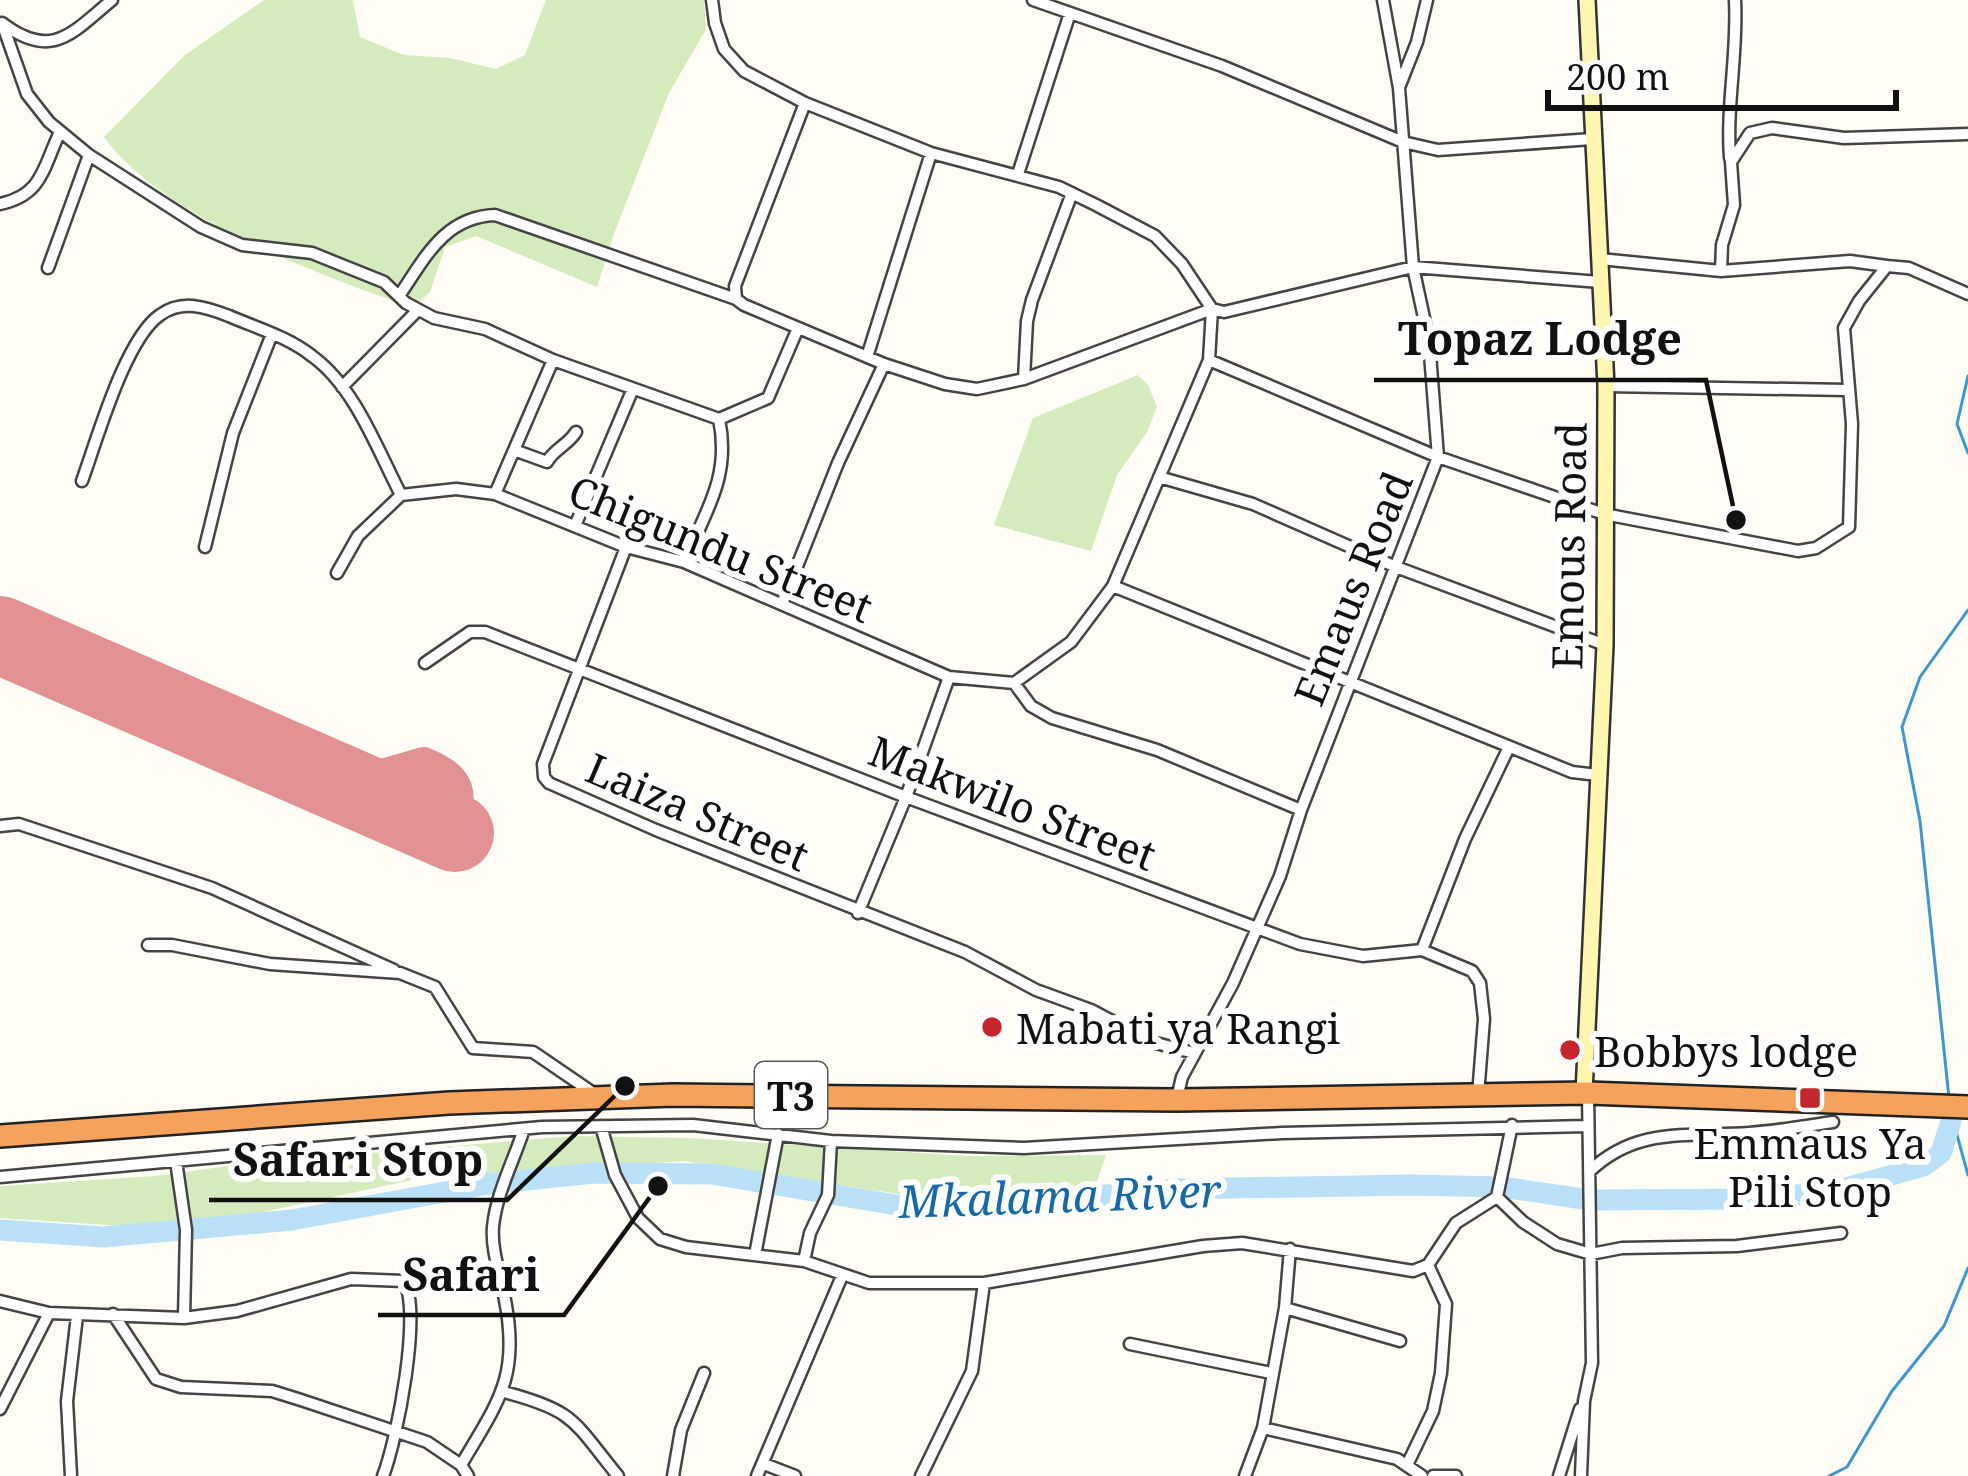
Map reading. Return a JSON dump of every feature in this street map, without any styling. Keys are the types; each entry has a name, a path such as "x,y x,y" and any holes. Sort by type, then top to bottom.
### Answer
{"highway":[{"name":"T3","path":"0,1136 598,1096 1177,1100 1586,1093 1968,1107"}],"street":[{"path":"1,22 28,40 48,43 72,33 112,0"},
{"path":"712,0 724,50 744,71 805,103 931,153 1072,193 1155,236 1182,264 1212,309 1209,360 1113,586 1071,643 1014,683 1031,706 1052,718 1156,750 1301,810"},
{"path":"1033,0 1222,66 1403,142 1438,150 1592,140"},
{"name":"Emaus Road","path":"1177,1100 1194,1053 1280,876 1301,810 1438,457 1429,341 1413,267 1399,88 1383,0"},
{"path":"1399,88 1418,42 1427,0"},
{"name":"Emous Road","path":"1586,1093 1605,645 1606,386 1587,0"},
{"path":"1721,271 1722,245 1734,205 1728,124 1737,38 1735,0"},
{"path":"1018,174 1070,13"},
{"path":"1,22 27,94 60,132 201,227 242,245 312,253 383,282 417,311 495,333 553,361 718,419 756,407 768,398 798,328"},
{"path":"736,299 735,286 805,103"},
{"path":"1731,162 1750,133 1766,128 1844,138 1968,134"},
{"path":"0,204 32,192 60,132"},
{"path":"867,357 931,153"},
{"path":"48,268 89,155"},
{"path":"1024,379 1027,321 1072,193"},
{"path":"399,296 443,234 476,216 495,215 736,299 884,364 962,388 991,388 1212,309 1224,312 1413,267 1600,282"},
{"path":"1600,259 1721,271 1850,261 1909,268 1968,294"},
{"path":"1209,360 1438,457 1604,514 1778,549 1816,548 1849,527 1852,424 1844,328 1858,301 1887,266"},
{"path":"82,481 133,351 159,315 183,305 205,306 315,358 342,387 401,495 358,536 337,573"},
{"path":"342,387 417,311"},
{"path":"205,547 233,433 272,334"},
{"path":"495,494 553,361"},
{"path":"782,604 838,463 884,364"},
{"path":"1606,386 1847,390"},
{"path":"575,526 632,391"},
{"path":"684,562 721,474 725,457 718,419"},
{"path":"514,450 547,462 576,432"},
{"path":"1160,477 1253,504 1396,567 1605,645"},
{"name":"Chigundu Street","path":"401,495 456,489 495,494 626,547 684,562 949,677 1014,683"},
{"name":"Laiza Street","path":"626,547 543,764 549,783 858,913 965,952 1152,1042 1194,1053"},
{"path":"1113,586 1572,772 1598,775"},
{"name":"Makwilo Street","path":"425,663 476,631 1300,944 1363,956 1422,950"},
{"path":"858,913 949,677"},
{"path":"1478,1095 1484,1019 1480,983 1472,970 1422,950 1465,839 1509,747"},
{"path":"0,826 19,824 212,888 435,987 473,1048 533,1052 598,1096"},
{"path":"148,945 172,945 270,964 400,973"},
{"path":"1581,1476 1584,1401 1592,1363 1586,1093"},
{"path":"1588,1172 1618,1148 1652,1136 1752,1132 1833,1122"},
{"path":"0,1178 524,1129 602,1126 713,1126 831,1141 1024,1148 1512,1125 1586,1126"},
{"path":"602,1126 615,1174 638,1218 660,1239 686,1247 804,1261 869,1283 983,1283 1242,1243 1409,1271 1428,1265 1456,1222 1497,1197 1512,1125"},
{"path":"113,1314 145,1365 167,1383 272,1391 427,1442 465,1470 503,1392 512,1346 493,1226 524,1129"},
{"path":"755,1255 778,1134"},
{"path":"804,1261 828,1195 831,1141"},
{"path":"176,1161 186,1230 184,1318"},
{"path":"1497,1197 1523,1222 1557,1244 1591,1254 1622,1248 1737,1246 1841,1233"},
{"path":"1245,1476 1263,1428 1285,1308 1290,1249"},
{"path":"1408,1463 1432,1411 1441,1373 1446,1304 1428,1265"},
{"path":"795,1476 760,1470 842,1276"},
{"path":"0,1301 77,1316 184,1318 237,1311 351,1279 404,1281 408,1286 408,1340 398,1432 383,1476"},
{"path":"921,1476 972,1371 983,1283"},
{"path":"1285,1308 1400,1341"},
{"path":"0,1409 49,1313"},
{"path":"71,1476 67,1401 77,1316"},
{"path":"1130,1343 1271,1373"},
{"path":"673,1476 681,1430 704,1372"},
{"path":"503,1392 544,1402 575,1420 618,1476"},
{"path":"1558,1476 1584,1401"},
{"path":"1263,1428 1408,1463 1422,1476"},
{"path":"1433,1476 1456,1476"}],"green space":[{"path":"264,0 353,0 360,37 404,55 450,58 496,69 525,55 546,0 704,0 706,29 669,93 597,287 476,236 445,247 430,292 413,308 290,261 203,218 130,166 104,137 185,55"},
{"path":"1138,375 1157,407 1147,432 1117,475 1091,551 994,525 1033,418"},
{"path":"572,1136 689,1138 968,1156 1106,1155 1096,1185 905,1195 684,1161 412,1180 240,1217 123,1226 0,1218 0,1186"}],"waterway":[{"path":"1968,376 1957,424 1968,453"},
{"path":"1949,1098 1920,821 1902,727 1920,677 1968,610"},
{"path":"1951,1113 1968,1175"},
{"name":"Mkalama River","path":"0,1230 103,1237 292,1220 488,1184 594,1173 712,1174 926,1210 1176,1189 1411,1185 1502,1187 1590,1200 1761,1199 1835,1191 1924,1166 1941,1153 1951,1121"},
{"path":"1829,1476 1847,1467 1892,1391 1944,1326 1968,1268"}],"taxiway":[{"path":"344,785 424,762 446,774 457,788 451,831"}],"runway":[{"path":"0,635 455,833"}],"place":[{"name":"Topaz Lodge","path":"1736,520"},
{"name":"Mabati ya Rangi","path":"992,1027"},
{"name":"Bobbys lodge","path":"1570,1050"},
{"name":"Safari Stop","path":"625,1086"},
{"name":"Emmaus Ya Pili Stop","path":"1810,1098"},
{"name":"Safari","path":"658,1186"}]}
